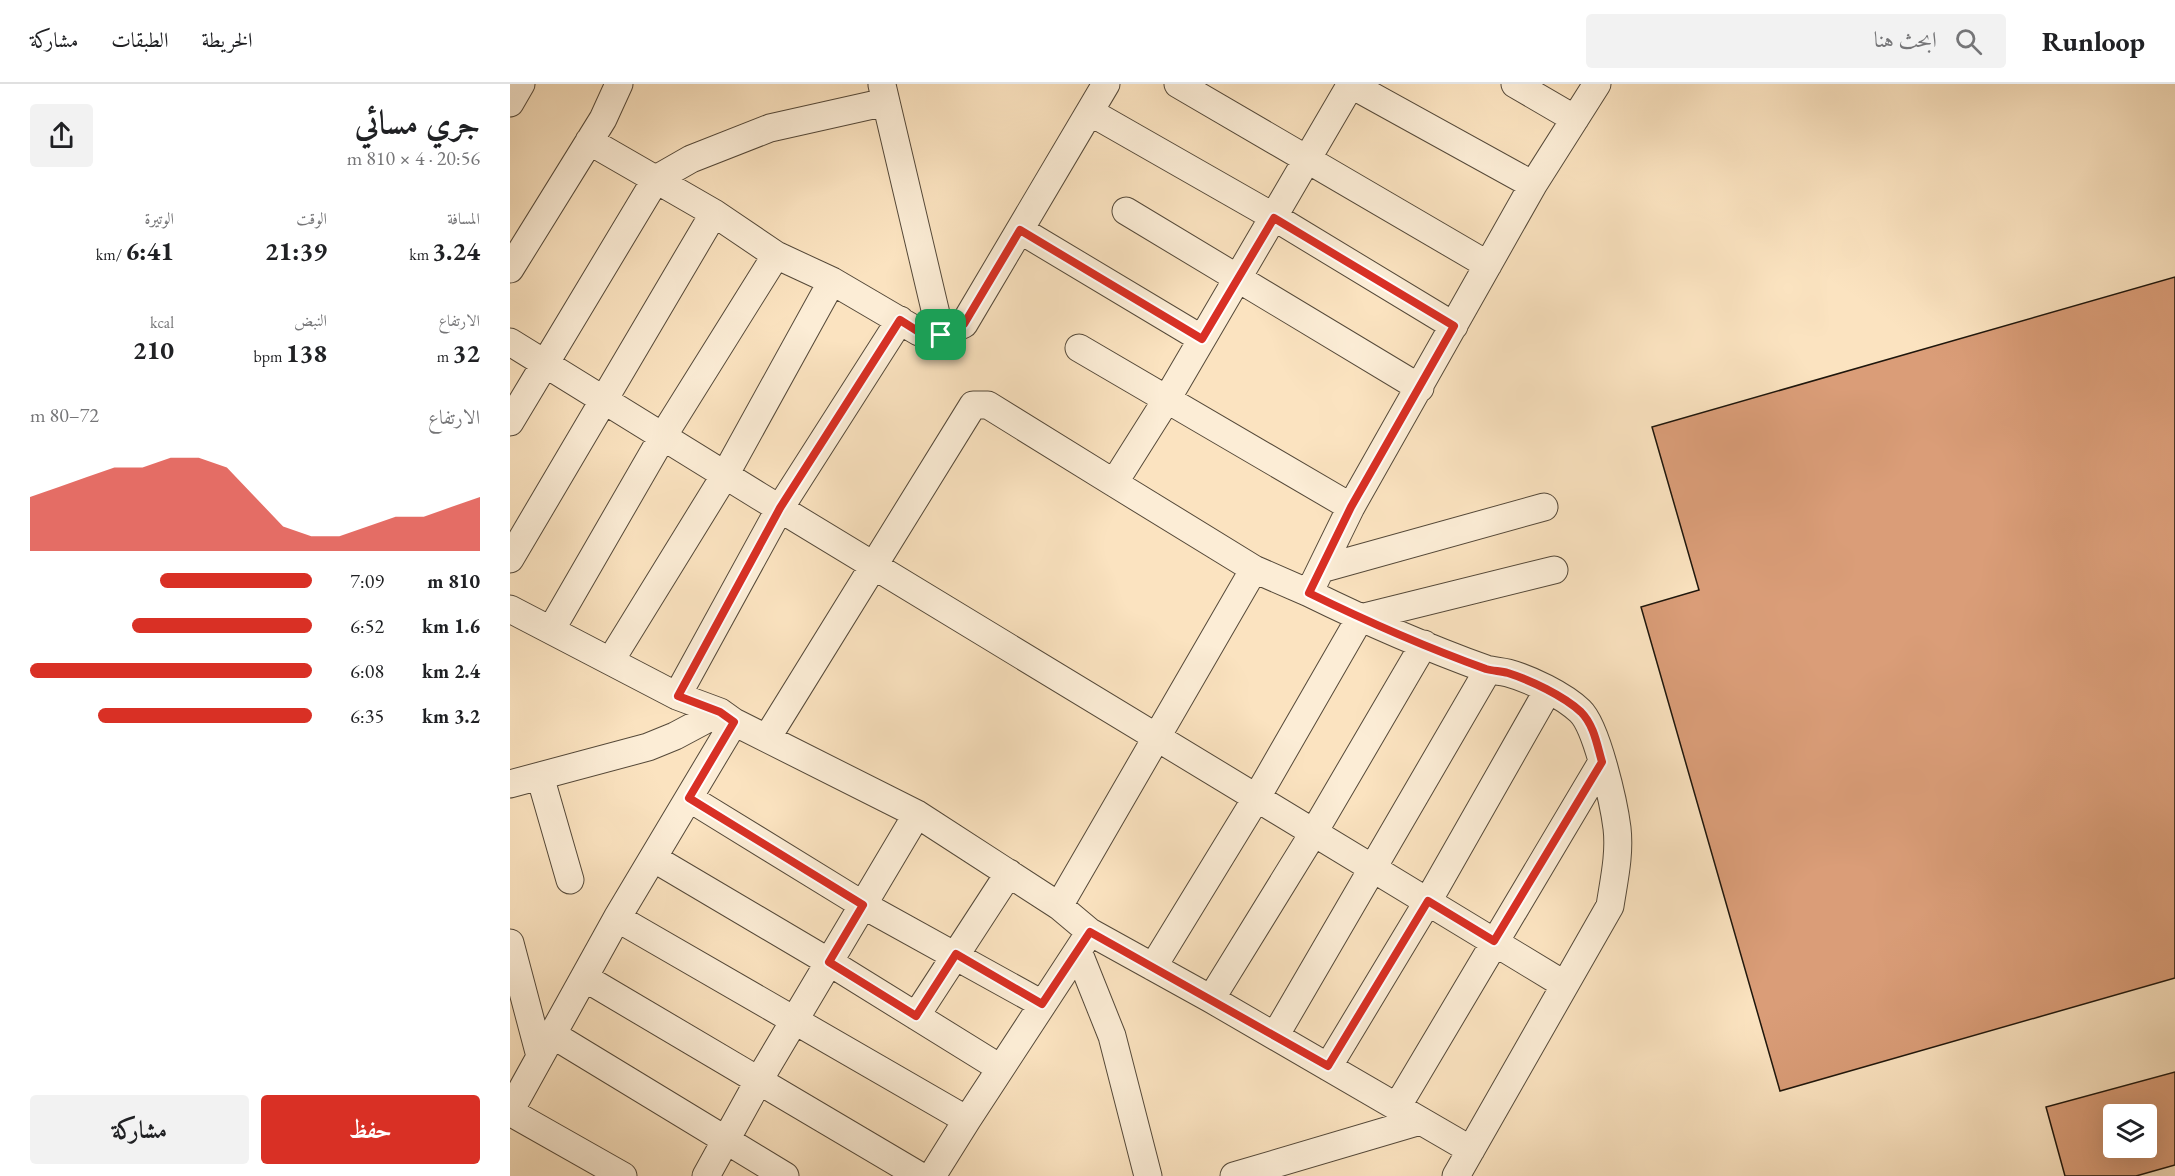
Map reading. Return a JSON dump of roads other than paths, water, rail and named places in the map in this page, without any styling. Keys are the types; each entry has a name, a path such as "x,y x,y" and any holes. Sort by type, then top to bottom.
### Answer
{"street":[{"path":"510,103 521,84"},
{"path":"510,269 603,119 619,84"},
{"path":"589,141 714,213 776,255 832,281 919,332 941,335 964,324 1106,84"},
{"path":"1178,84 1488,265"},
{"path":"1114,483 1167,399 1350,84 1533,185"},
{"path":"1515,84 1575,119"},
{"path":"1309,593 1351,507 1533,185 1597,84"},
{"path":"510,422 656,179 691,159 771,128 884,93 941,335"},
{"path":"1090,112 1274,218 1454,326"},
{"path":"1126,211 1420,388"},
{"path":"510,559 714,213"},
{"path":"1020,230 1202,339"},
{"path":"551,630 663,436 776,255"},
{"path":"610,660 725,475 832,281"},
{"path":"678,696 780,508 900,320"},
{"path":"510,342 1565,985"},
{"path":"1078,348 1351,507"},
{"path":"767,738 973,405 988,405 1254,569 1360,618 1488,670 1509,674 1548,690 1581,712 1594,731 1617,828 1617,868 1610,906 1456,1176"},
{"path":"1321,569 1544,507"},
{"path":"1059,906 1254,569"},
{"path":"1153,967 1257,797 1360,618 1554,570"},
{"path":"510,609 678,696 727,717 917,814 1059,906 1084,942 1112,1036 1148,1176"},
{"path":"1211,999 1314,832 1424,644"},
{"path":"1275,1036 1488,670"},
{"path":"1328,1066 1428,901 1548,690"},
{"path":"510,784 648,747 727,717"},
{"path":"622,1176 510,1111 617,918 689,798 727,717"},
{"path":"1397,1107 1602,762"},
{"path":"540,776 570,880"},
{"path":"689,798 863,905 956,954 1042,1004"},
{"path":"706,1176 759,1080 917,814"},
{"path":"653,858 829,962 1000,1068"},
{"path":"916,1016 1009,873"},
{"path":"617,918 967,1120"},
{"path":"1084,942 1153,967 1471,1150"},
{"path":"933,1176 1000,1068 1084,942"},
{"path":"510,944 547,1046 725,1140 785,1176"},
{"path":"585,978 920,1176"},
{"path":"1234,1176 1420,1121"}]}
